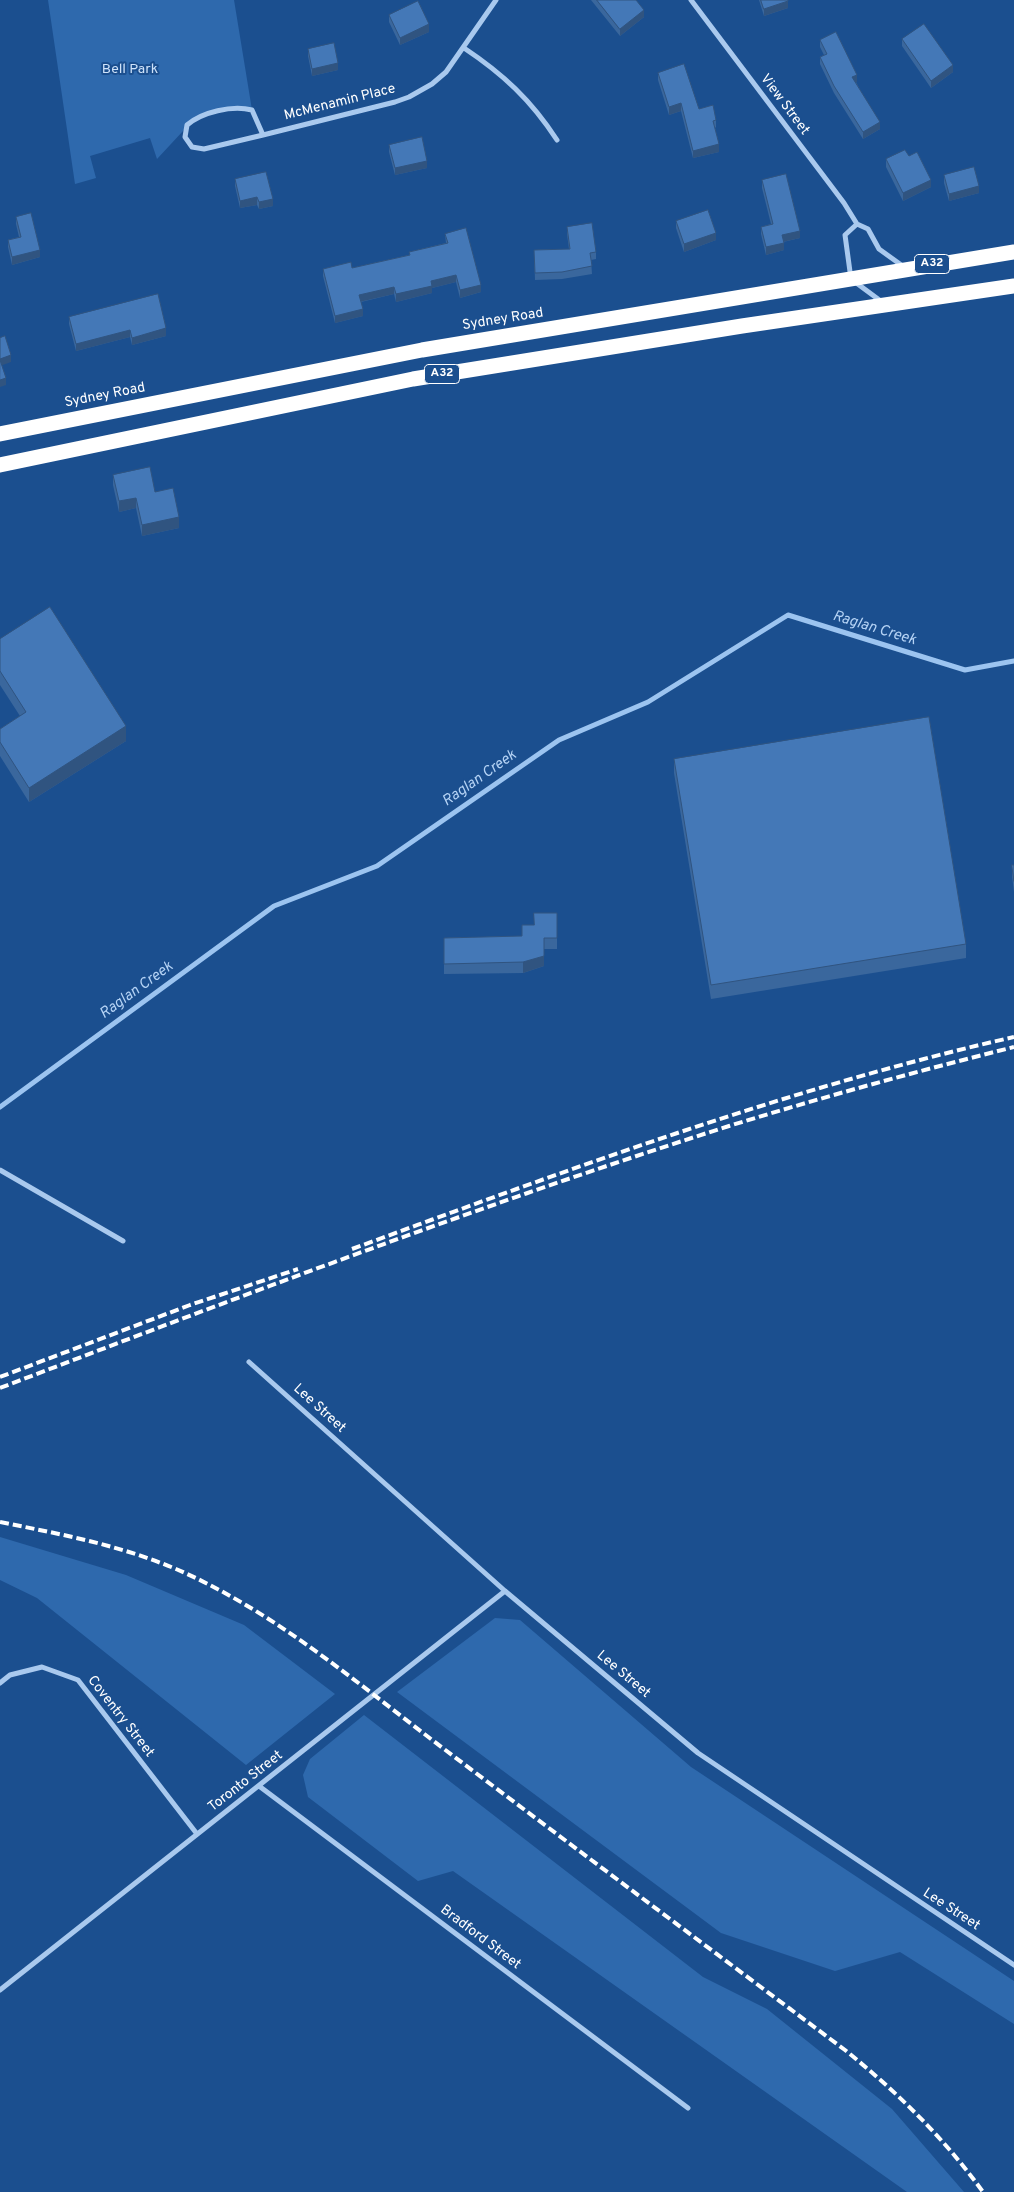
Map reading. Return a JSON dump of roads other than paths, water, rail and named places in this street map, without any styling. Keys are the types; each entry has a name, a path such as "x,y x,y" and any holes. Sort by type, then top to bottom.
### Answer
{"highway":[{"name":"Sydney Road","path":"0,434 422,350 851,279 907,268 1014,252"},
{"name":"A32","path":"0,465 281,405 423,378 733,327 1014,286"}],"street":[{"name":"McMenamin Place","path":"263,135 252,110 240,107 196,117 187,125 185,137 192,147 204,149 263,135 395,102 409,97 440,77 464,48 496,0"},
{"name":"View Street","path":"691,0 844,203 857,224 868,229 874,243 884,254 907,268"},
{"path":"464,48 505,77 535,109 557,140"},
{"path":"857,224 845,235 851,279 887,306"},
{"path":"0,1170 123,1241"},
{"name":"Lee Street","path":"249,1362 505,1591 698,1753 1014,1965"},
{"name":"Toronto Street","path":"0,1990 505,1591"},
{"name":"Coventry Street","path":"0,1682 10,1675 42,1667 78,1680 197,1834"},
{"name":"Bradford Street","path":"259,1786 688,2108"}],"waterway":[{"name":"Raglan Creek","path":"0,1107 274,906 377,866 559,740 648,702 788,615 965,670 1014,661"}],"railway":[{"path":"352,1249 598,1160 763,1105 930,1057 1014,1037"},
{"path":"0,1388 363,1252 637,1156 800,1105 1014,1047"},
{"path":"0,1377 190,1305 298,1269"},
{"path":"0,1522 89,1541 155,1561 214,1587 250,1607 285,1630 353,1679 845,2050 919,2116 983,2192"}],"park label":[{"name":"Bell Park","path":"130,70"}]}
